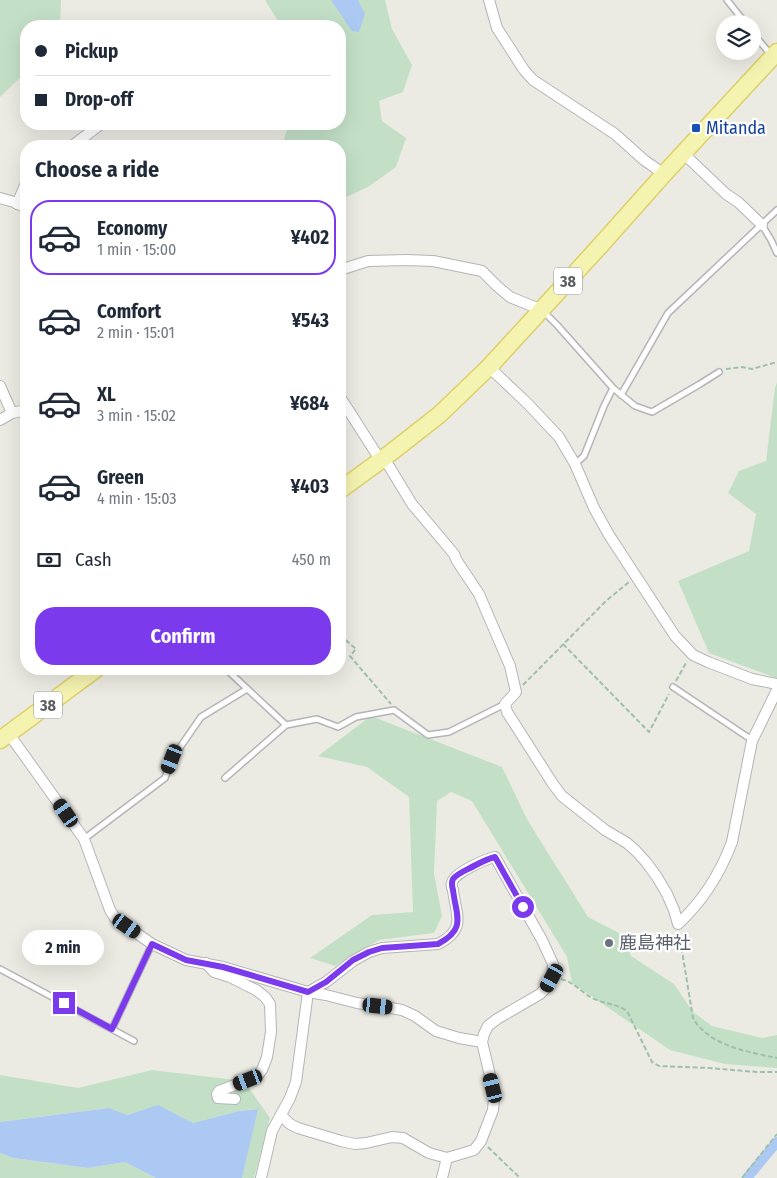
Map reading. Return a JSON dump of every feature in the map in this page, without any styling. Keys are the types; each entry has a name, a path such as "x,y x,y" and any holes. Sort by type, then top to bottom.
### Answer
{"main road":[{"name":"38","path":"346,486 439,414 490,367 683,153 775,55"},
{"name":"38","path":"5,737 88,675"}],"street":[{"path":"489,0 497,28 524,70 533,80 615,134 644,160 664,174"},
{"path":"80,140 93,130"},
{"path":"683,153 762,226"},
{"path":"0,198 20,205"},
{"path":"346,268 368,261 406,260 434,261 482,271 510,297 542,310"},
{"path":"490,367 559,436 575,464 594,508 609,535 676,636 691,653 708,662 752,679 777,684"},
{"path":"0,386 12,413"},
{"path":"346,406 412,504 454,554 479,594 510,666 516,692 505,704 507,712 553,784 562,796 605,830 627,843 646,862 667,894 678,924 698,904 727,855 732,842 752,741 777,690"},
{"path":"0,420 12,413 20,411"},
{"path":"5,737 84,839 110,910 115,918 152,944 186,960 206,963 308,992 402,1010 436,1031 482,1042"},
{"path":"281,1115 290,1124 298,1128 355,1144 366,1144 392,1137 403,1138 429,1153 447,1158 474,1150 481,1141 493,1110 493,1088 482,1042 484,1034 488,1026 497,1019 540,994 547,987 552,978 552,964 542,940 495,857 487,859 455,876 452,882 458,916 457,925 453,933 446,940 438,944 382,948 369,952 353,960 326,982 308,992"},
{"path":"206,963 214,972 230,977 256,990 270,1004 271,1032 267,1057 262,1070 258,1075 219,1091 217,1094 218,1098 235,1099"},
{"path":"261,1178 272,1131 290,1098 296,1082 308,992"},
{"path":"442,1178 447,1158"}],"lane":[{"path":"727,0 739,15"},
{"path":"761,41 775,55"},
{"path":"621,395 668,313 777,210"},
{"path":"762,226 777,253"},
{"path":"542,310 558,325 613,388 635,406 652,412 719,372"},
{"path":"575,464 584,456 613,388"},
{"path":"232,675 286,725"},
{"path":"673,687 752,741"},
{"path":"84,839 165,778 172,759 201,717 247,689"},
{"path":"226,778 286,725 317,719 338,727 356,717 394,710 428,735 449,732 505,704"},
{"path":"112,1029 152,944"},
{"path":"0,969 134,1041"}],"path":[{"path":"719,372 742,367 752,369 777,362"},
{"path":"516,692 606,601 636,576"},
{"path":"346,640 356,649 350,656 398,712"},
{"path":"563,644 649,732 691,653"},
{"path":"678,924 693,1018 697,1025 702,1031 737,1049 777,1058"},
{"path":"552,978 567,981 592,998 620,1006 627,1011 652,1062 659,1066 777,1072"},
{"path":"742,1178 777,1134"},
{"path":"481,1141 520,1178"}],"green space":[{"path":"0,0 61,0 60,20 20,20 20,78 0,97"},
{"path":"265,0 385,0 392,29 412,65 403,92 379,101 382,121 406,138 396,167 368,187 346,197 346,140 284,140 287,130 346,130 346,20 277,20"},
{"path":"777,382 776,678 709,653 678,581 749,551 756,514 728,493 739,471 766,461"},
{"path":"371,716 502,767 528,821 588,917 623,935 631,956 674,984 693,1012 712,1026 762,1038 777,1035 777,1068 725,1064 670,1050 572,983 567,957 472,801 451,792 437,801 434,874 442,916 434,933 379,940 335,966 310,958 372,915 413,912 409,797 367,767 318,756"},
{"path":"152,1070 244,1081 270,1118 254,1178 242,1178 257,1109 239,1111 193,1123 158,1106 126,1115 109,1108 0,1122 0,1075 78,1088"},
{"path":"0,1153 13,1158 88,1168 125,1162 156,1178 0,1178"}],"water":[{"path":"331,0 358,0 365,14 359,32 352,31"},
{"path":"158,1105 193,1123 239,1111 258,1109 242,1178 156,1178 125,1162 88,1168 13,1158 0,1153 0,1122 109,1108 127,1115"}],"waterway":[{"path":"747,1178 777,1142"}],"place":[{"name":"Mitanda","path":"696,128"},
{"name":"鹿島神社","path":"609,943"}],"route":[{"path":"64,1003 112,1029 152,944 186,960 223,967 308,992 326,982 353,960 369,952 382,948 438,944 446,940 453,933 457,925 458,916 452,882 455,876 487,859 495,857 523,907"}]}
